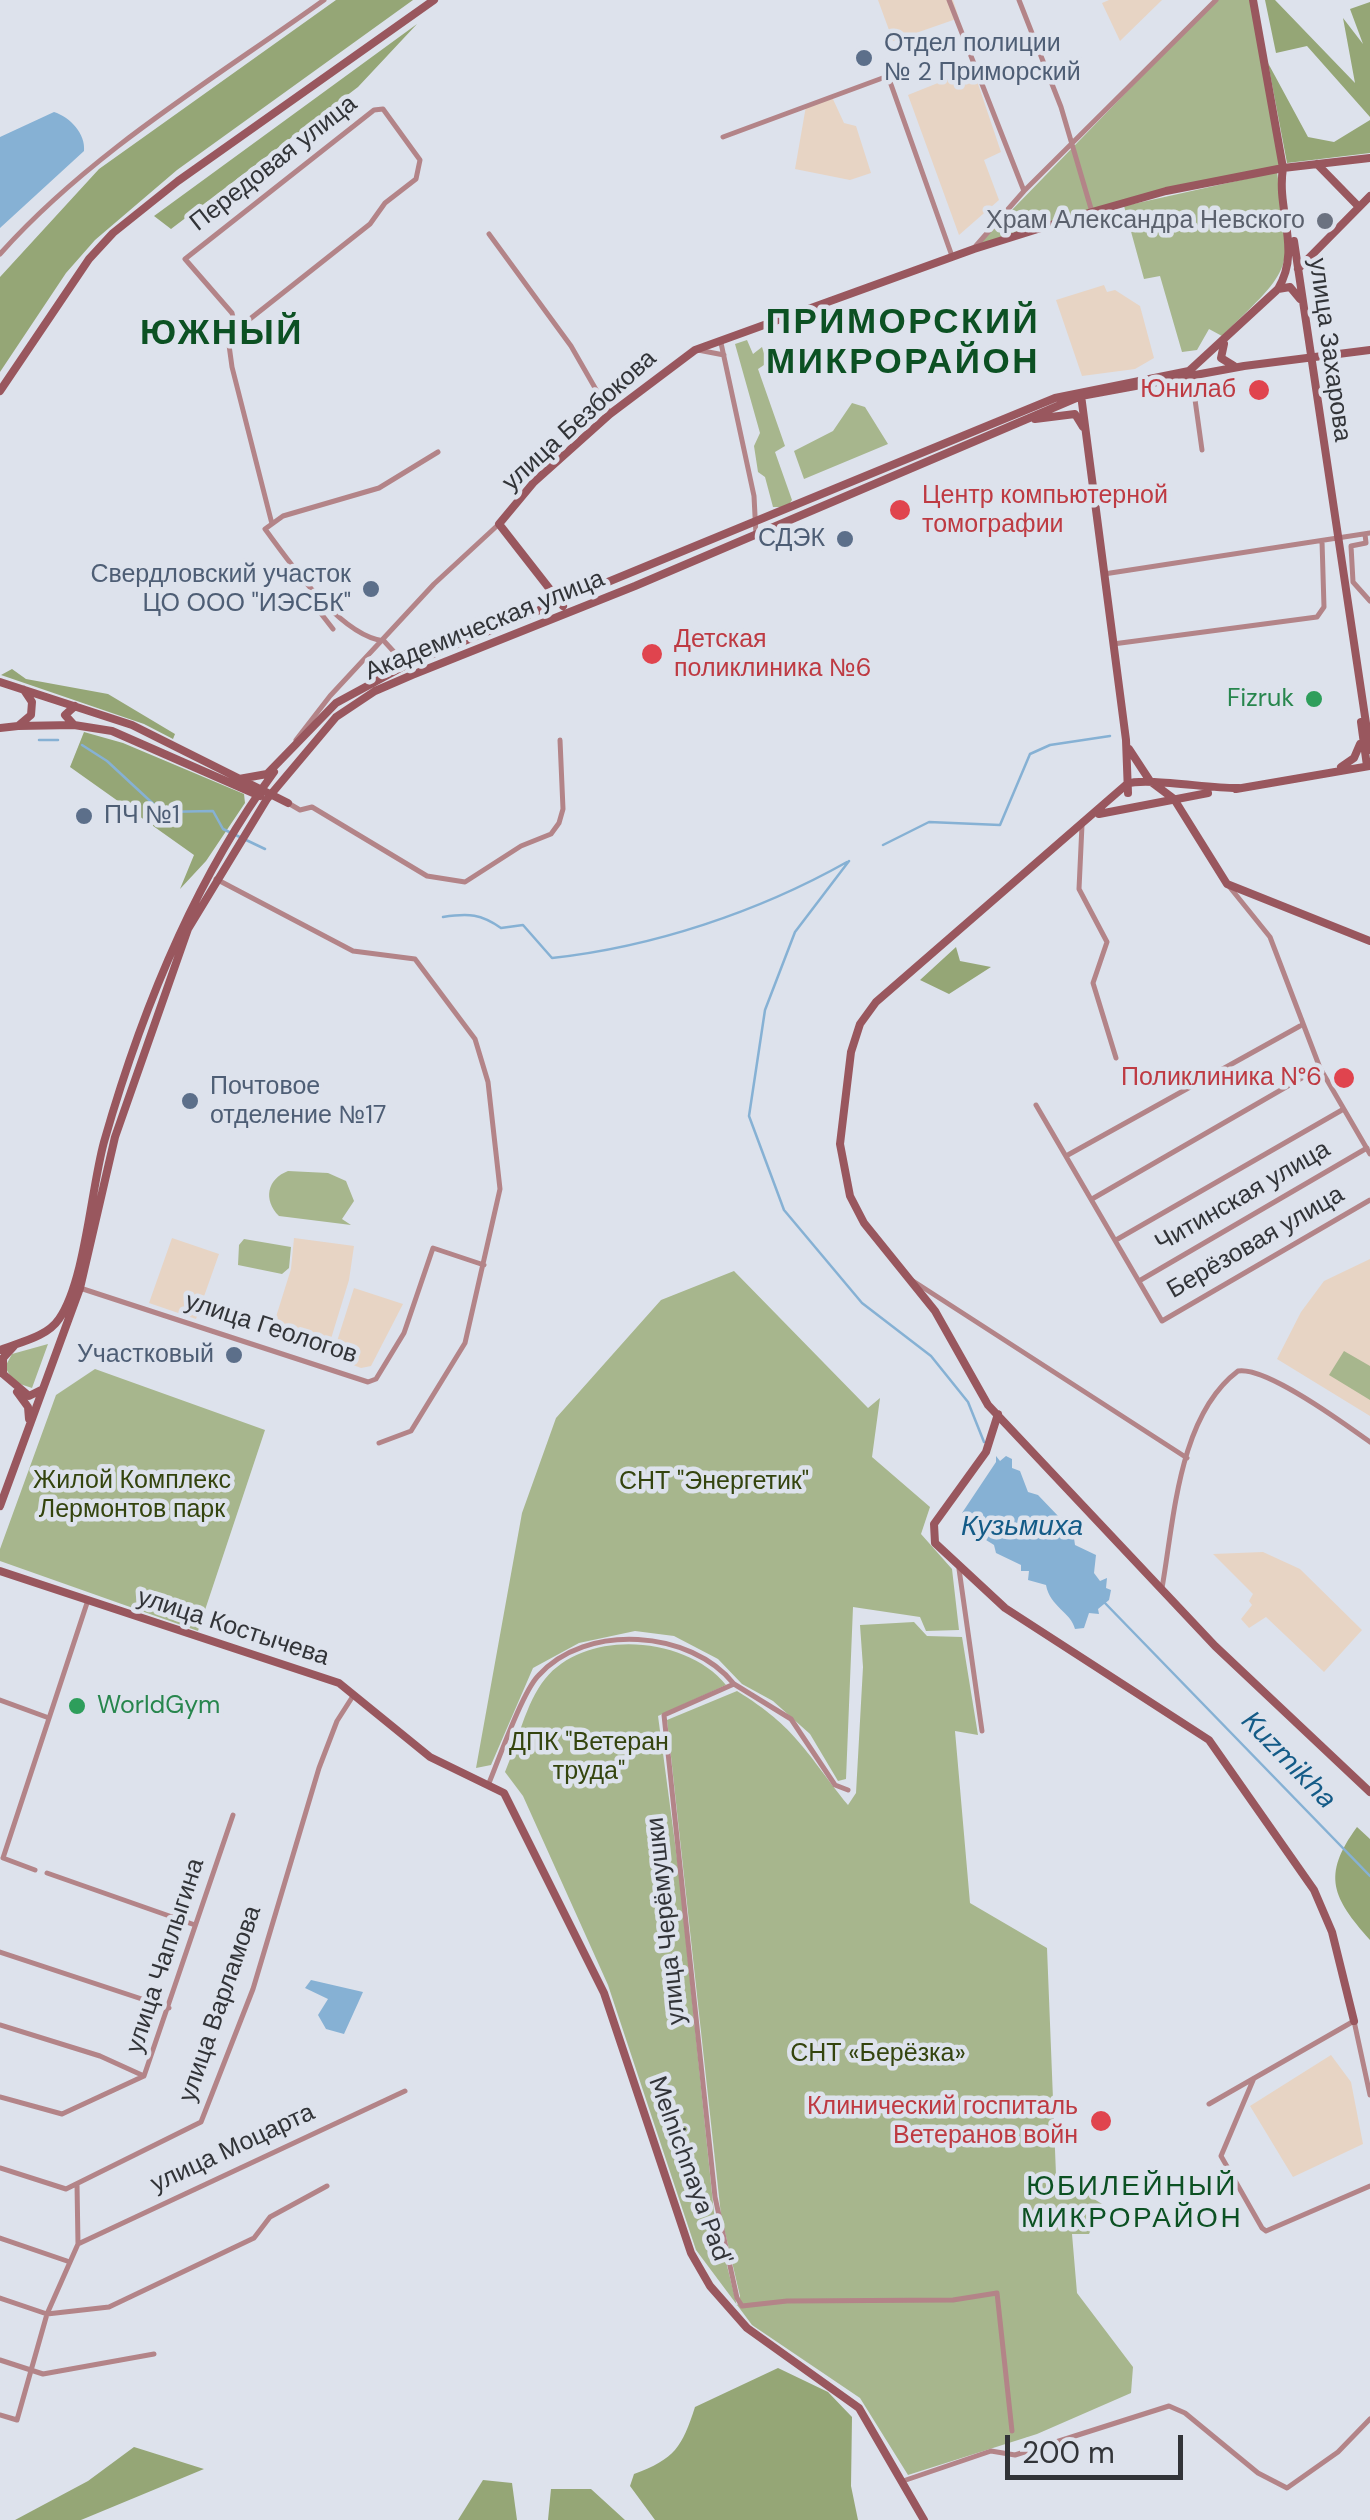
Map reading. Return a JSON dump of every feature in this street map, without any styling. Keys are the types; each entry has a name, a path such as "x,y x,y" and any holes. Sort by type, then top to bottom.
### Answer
{"main road":[{"path":"0,391 90,259 113,232 178,181 434,0"},
{"name":"улица Захарова","path":"1253,0 1283,168 1369,760"},
{"name":"улица Безбокова","path":"562,602 499,524 534,482 610,414 695,350 974,249 1092,212 1166,191 1283,168 1370,158"},
{"path":"1317,164 1359,207"},
{"path":"1191,374 1278,290 1291,258 1280,181 1283,168"},
{"path":"1298,269 1370,196"},
{"path":"1278,290 1296,290 1303,308"},
{"path":"1232,333 1221,358 1227,366 1244,366"},
{"path":"239,779 260,778 336,703 406,666 1080,393 1370,350"},
{"path":"1080,393 1126,740 1128,788 1134,801 1144,803 1239,788 1329,772 1369,760"},
{"name":"Академическая улица","path":"54,1354 80,1288 130,1091 188,928 264,794 325,727 358,701 412,674 565,616 1080,393"},
{"path":"1007,426 1061,413 1075,414 1085,432"},
{"path":"547,586 548,608"},
{"path":"586,592 588,606"},
{"path":"562,602 565,616"},
{"path":"0,682 132,725 264,794"},
{"path":"17,726 33,710 24,690"},
{"path":"74,725 65,715 75,706"},
{"path":"0,730 74,725 123,734 288,803"},
{"path":"1126,740 1133,758 1153,782 1174,798 1227,884 1370,941"},
{"path":"1329,772 1354,758 1366,740"},
{"name":"улица Захарова","path":"1366,740 1369,760"},
{"path":"264,794 292,748"},
{"path":"1116,794 1127,764"},
{"path":"1239,788 1193,789 1138,780 1116,794 876,1002 860,1024 851,1052 840,1144 845,1177 864,1223 912,1280 998,1414 1161,1591 1315,1745 1370,1792"},
{"path":"1095,816 1158,798 1153,782"},
{"path":"0,1350 47,1332 62,1314 75,1278 103,1144 175,940 198,892 237,837"},
{"path":"0,1506 54,1354 52,1338 28,1339 4,1358 3,1374 28,1407 28,1425"},
{"path":"0,1375 29,1396 41,1390"},
{"path":"998,1414 986,1452 931,1530 935,1543 1005,1608 1210,1740 1314,1890 1332,1932 1354,2022"},
{"name":"улица Костычева","path":"0,1571 87,1603 320,1676 355,1694 430,1758 489,1783"},
{"name":"Melnichnaya Pad'","path":"489,1783 512,1800 604,1993 692,2253 710,2286 757,2336 860,2408 924,2520"}],"street":[{"path":"0,254 56,197 108,154 324,0"},
{"path":"949,0 1024,191"},
{"path":"1019,0 1072,144 1092,212"},
{"name":"улица Безбокова","path":"974,249 1024,191 1216,0"},
{"path":"723,137 888,76 952,257"},
{"name":"Передовая улица","path":"383,109 420,160 420,172 370,224 236,330 232,313 185,259 374,110 383,109"},
{"path":"489,234 571,346 610,414"},
{"path":"236,330 229,345 232,367 272,524"},
{"path":"721,343 758,522 756,535"},
{"path":"695,350 724,356"},
{"path":"1191,374 1202,450"},
{"path":"406,666 384,642 356,632 264,529 283,516 380,488 438,452"},
{"name":"улица Безбокова","path":"292,748 330,696 434,584 499,524"},
{"path":"1104,574 1368,534 1366,543 1351,546 1353,582 1370,601"},
{"path":"1113,644 1317,616 1324,607 1322,541"},
{"path":"319,610 334,629"},
{"path":"288,803 300,810 312,806 426,876 465,882 521,846 551,834 560,823 564,808 560,740"},
{"path":"1082,825 1078,889 1107,942 1094,983 1116,1058"},
{"path":"216,879 353,951 415,959 471,1032 488,1082 500,1188 465,1342 410,1431 379,1443"},
{"path":"1227,884 1270,936 1296,1014 1320,1068 1368,1150"},
{"path":"1066,1156 1301,1026"},
{"path":"1092,1199 1320,1068"},
{"path":"1036,1105 1139,1280"},
{"path":"1116,1240 1342,1110"},
{"name":"Читинская улица","path":"1139,1280 1368,1150"},
{"name":"Берёзовая улица","path":"1139,1280 1162,1321 1370,1200"},
{"name":"улица Геологов","path":"80,1288 368,1382 376,1379 404,1333 433,1248 484,1265"},
{"path":"912,1280 1188,1458"},
{"path":"1161,1591 1188,1458 1216,1392 1227,1379 1245,1370 1279,1384 1370,1442"},
{"path":"959,1569 982,1731"},
{"path":"35,1870 1,1858 87,1603"},
{"path":"489,1783 537,1676 578,1649 648,1640 670,1642 714,1664 734,1684 791,1719 835,1784 848,1790"},
{"name":"улица Черёмушки","path":"734,1684 664,1715 715,2197 736,2298 742,2306 787,2301 953,2300 997,2293 1012,2431"},
{"name":"улица Варламова","path":"76,2184 202,2122 253,1989 319,1768 337,1721 355,1694"},
{"path":"0,1700 49,1718"},
{"name":"улица Чаплыгина","path":"0,2097 59,2115 144,2076 233,1815"},
{"path":"47,1873 196,1925"},
{"path":"0,1952 168,2008"},
{"path":"1209,2104 1354,2022 1367,2058 1370,2095"},
{"path":"0,2025 121,2063 144,2076"},
{"path":"1254,2078 1221,2156 1262,2228 1266,2231 1370,2186"},
{"name":"улица Моцарта","path":"78,2244 406,2092"},
{"path":"0,2168 62,2188 76,2184 78,2244 66,2261 46,2314 16,2420 0,2415"},
{"path":"0,2298 46,2314 109,2307 254,2238 270,2217 327,2186"},
{"path":"0,2238 66,2261"},
{"path":"0,2360 43,2374 154,2354"},
{"path":"901,2482 991,2451 1015,2455 1158,2406 1185,2414 1258,2472 1287,2488 1338,2452 1370,2419"}],"shaded area":[{"path":"878,0 953,0 959,18 893,41"},
{"path":"1162,0 1120,41 1102,3"},
{"path":"973,69 1001,152 984,160 999,200 959,235 908,95"},
{"path":"832,97 844,123 856,126 871,173 850,180 795,169 806,106"},
{"path":"1104,285 1107,292 1115,290 1140,306 1154,358 1135,369 1082,376 1056,300"},
{"path":"172,1238 219,1254 196,1319 149,1303"},
{"path":"294,1238 354,1246 349,1280 326,1355 270,1336 291,1269"},
{"path":"1370,1259 1370,1416 1277,1359 1301,1312 1324,1281"},
{"path":"354,1288 403,1304 371,1366 361,1368 332,1357"},
{"path":"1263,1552 1300,1569 1362,1630 1324,1672 1266,1617 1249,1628 1241,1619 1252,1605 1249,1601 1253,1594 1213,1554"},
{"path":"1331,2055 1351,2082 1363,2144 1293,2177 1250,2106"}],"green space":[{"path":"336,0 413,0 177,170 95,240 66,273 0,372 0,277 99,169"},
{"path":"1216,0 1253,0 1283,168 1166,191 974,249"},
{"path":"1265,0 1275,0 1355,83 1343,18 1363,44 1350,9 1370,2 1370,117 1307,46 1276,53"},
{"path":"417,24 358,87 171,229 154,216"},
{"path":"1268,63 1308,137 1334,142 1370,120 1370,153 1287,163"},
{"path":"1277,172 1286,249 1276,279 1222,336 1209,329 1197,350 1182,352 1160,276 1144,279 1124,206"},
{"path":"747,340 753,354 762,347 767,363 758,369 785,446 775,452 792,500 787,507 773,507 765,477 758,472 754,446 760,433 735,344"},
{"path":"852,403 865,407 888,444 804,479 794,451 833,431"},
{"path":"12,669 26,679 108,694 175,734 173,739 144,724 1,675"},
{"path":"84,732 123,743 244,794 245,803 206,861 180,889 194,855 70,767"},
{"path":"956,947 960,961 991,967 949,994 920,980"},
{"path":"288,1171 328,1173 346,1181 354,1201 342,1219 351,1225 279,1216 271,1203 270,1190 275,1179"},
{"path":"244,1239 291,1247 289,1268 282,1274 238,1265 239,1245"},
{"name":"СНТ \"Энергетик\"","path":"734,1271 868,1408 880,1398 872,1457 930,1507 921,1534 952,1569 959,1630 926,1631 920,1617 853,1607 846,1779 838,1781 810,1734 773,1701 742,1684 718,1659 674,1636 635,1631 579,1643 533,1668 491,1765 476,1768 522,1513 556,1418 661,1300"},
{"path":"48,1344 32,1388 14,1382 5,1367 12,1354"},
{"path":"1344,1351 1370,1366 1370,1400 1329,1375"},
{"name":"Жилой Комплекс Лермонтов парк","path":"95,1369 265,1430 198,1631 0,1561 0,1549 56,1395"},
{"name":"СНТ «Берёзка»","path":"914,1622 927,1636 962,1637 978,1735 955,1731 970,1903 1047,1948 1056,2175 1102,2204 1089,2234 1072,2234 1077,2293 1133,2367 1131,2393 1037,2434 908,2475 860,2398 752,2325 737,2305 740,2296 721,2215 667,1720 737,1691 787,1730 848,1805 856,1793 863,1667 860,1625"},
{"name":"ДПК \"Ветеран труда\"","path":"637,1644 688,1656 726,1685 658,1716 679,1873 714,2213 737,2304 696,2250 608,1985 523,1796 505,1772 527,1711 545,1679 563,1662 611,1645"},
{"path":"1357,1827 1370,1839 1370,1940 1347,1912 1336,1886 1339,1859"},
{"path":"778,2368 828,2392 852,2417 851,2486 858,2520 655,2520 630,2486 634,2474 659,2463 675,2450 695,2407"},
{"path":"134,2447 204,2469 81,2520 15,2520 88,2481"},
{"path":"483,2480 512,2483 517,2520 458,2520"},
{"path":"551,2489 591,2489 625,2520 548,2520"}],"water":[{"path":"54,112 76,127 84,151 0,228 0,137"},
{"name":"Кузьмиха","path":"996,1456 1000,1461 1006,1456 1012,1459 1012,1468 1020,1471 1028,1492 1038,1495 1060,1518 1068,1517 1065,1523 1073,1531 1075,1545 1096,1555 1094,1573 1100,1581 1107,1578 1106,1588 1111,1590 1109,1600 1098,1609 1099,1614 1089,1613 1084,1628 1075,1629 1046,1585 1028,1580 1029,1571 1021,1571 1021,1565 996,1553 994,1545 976,1533 965,1519 962,1513 996,1462"},
{"path":"311,1980 363,1992 344,2034 326,2029 318,2015 328,1999 305,1988"}],"waterway":[{"name":"Кузьмиха","path":"883,845 929,822 1000,825 1030,754 1050,745 1110,736"},
{"path":"39,740 58,740"},
{"name":"Кузьмиха","path":"82,745 107,761 162,812 213,811 223,829 265,849"},
{"name":"Кузьмиха","path":"849,861 795,932 765,1010 749,1116 784,1210 862,1303 931,1356 968,1402 984,1442"},
{"name":"Кузьмиха","path":"443,917 474,916 501,928 523,925 552,958 590,953 704,925 778,897 847,862"},
{"name":"Kuzmikha","path":"1103,1601 1370,1876"}],"place":[{"name":"Отдел полиции № 2 Приморский","path":"864,58"},
{"name":"Храм Александра Невского","path":"1325,221"},
{"name":"Юнилаб","path":"1259,390"},
{"name":"Центр компьютерной томографии","path":"900,510"},
{"name":"СДЭК","path":"845,539"},
{"name":"Свердловский участок ЦО ООО \"ИЭСБК\"","path":"371,589"},
{"name":"Детская поликлиника №6","path":"652,654"},
{"name":"Fizruk","path":"1314,699"},
{"name":"ПЧ №1","path":"84,816"},
{"name":"Поликлиника N°6","path":"1344,1078"},
{"name":"Почтовое отделение №17","path":"190,1101"},
{"name":"Участковый","path":"234,1355"},
{"name":"WorldGym","path":"77,1706"},
{"name":"Клинический госпиталь Ветеранов войн","path":"1101,2121"}],"district":[{"name":"ЮЖНЫЙ","path":"222,335"},
{"name":"ПРИМОРСКИЙ МИКРОРАЙОН","path":"903,344"},
{"name":"ЮБИЛЕЙНЫЙ МИКРОРАЙОН","path":"1132,2204"}]}
